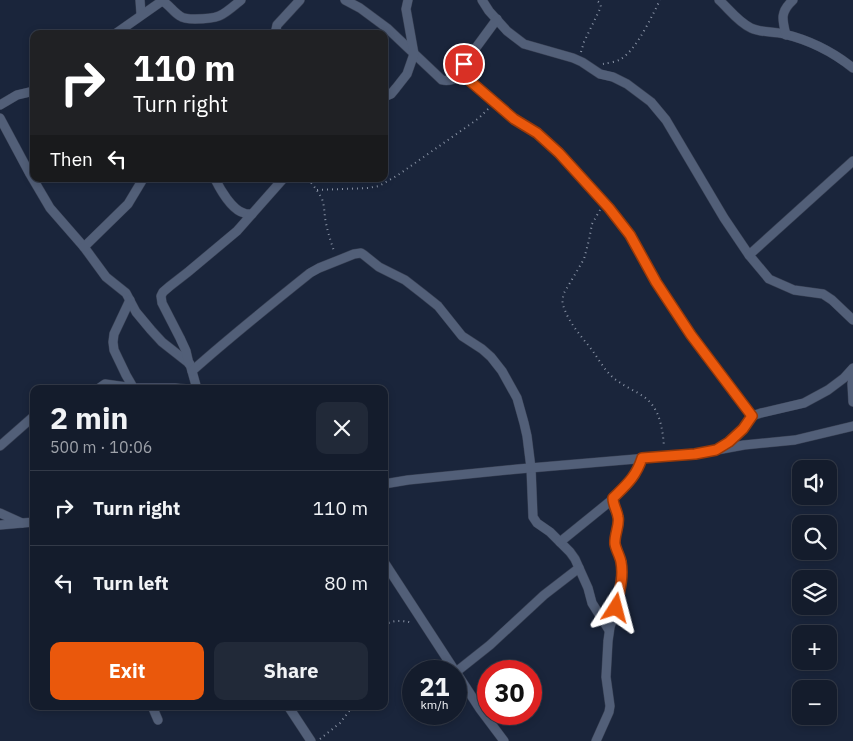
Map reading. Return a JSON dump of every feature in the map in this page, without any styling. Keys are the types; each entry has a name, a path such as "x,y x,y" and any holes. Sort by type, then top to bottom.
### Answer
{"street":[{"path":"140,0 142,14"},
{"path":"120,30 163,1 181,17 188,19 214,18 227,12 241,0"},
{"path":"276,30 277,25 300,0"},
{"path":"345,0 360,8 387,28 442,80 452,80 463,75"},
{"path":"388,95 407,74 414,54 406,9 408,0"},
{"path":"482,0 507,31 524,44 573,58 600,74 613,77 627,84 647,98 660,111 724,218 749,255 769,279 794,290 823,294 853,320"},
{"path":"719,0 744,24 765,32 786,34 800,39 833,53 853,68"},
{"path":"786,34 783,22 784,10 793,0"},
{"path":"497,19 464,64 461,72 514,119 537,133 559,153 604,202 630,235 656,282 691,335 752,416"},
{"path":"126,26 130,30"},
{"path":"0,105 17,95 30,92"},
{"path":"0,118 30,174"},
{"path":"749,255 853,161"},
{"path":"35,182 50,208 84,247 106,277 126,293 136,312 150,330 191,368"},
{"path":"84,247 128,204 141,182"},
{"path":"217,182 223,194 237,209 244,214 252,214"},
{"path":"196,385 186,351 162,304 161,296 170,286 237,231 281,182"},
{"path":"191,368 310,273 338,260 361,253 382,270 405,280 438,306 462,336 482,349 502,371 520,406 527,436 531,468 533,517 575,559 588,588 592,603 609,630"},
{"path":"130,300 112,342 114,350 132,385"},
{"path":"716,450 729,442 743,429 752,416 804,403 828,390 844,378 853,368"},
{"path":"853,376 853,402"},
{"path":"0,446 30,420"},
{"path":"388,483 716,450 794,440 853,426"},
{"path":"560,542 628,484 635,475 642,458"},
{"path":"596,741 610,706 606,677 609,630 616,608 622,569 615,544 619,521 613,498"},
{"path":"0,513 22,524"},
{"path":"0,525 30,523"},
{"path":"388,568 448,660"},
{"path":"467,663 523,616 544,595 580,568"},
{"path":"467,689 504,741"},
{"path":"154,710 158,720"},
{"path":"291,710 311,741"}],"path":[{"path":"596,0 600,3 601,7 581,51 585,64 621,59 641,37 660,0"},
{"path":"388,181 479,118 494,102"},
{"path":"310,182 322,200 330,238 338,260"},
{"path":"317,190 368,188 379,186 386,182"},
{"path":"604,202 592,224 584,258 564,294 563,305 577,332 607,371 618,382 641,394 654,407 663,435 664,456"},
{"path":"388,623 400,620 426,627"},
{"path":"318,741 340,723 350,710"}],"route":[{"path":"464,64 461,69 463,75 514,119 537,133 559,153 616,216 630,235 656,282 691,335 752,416 743,429 729,442 716,450 695,454 642,458 635,475 613,498 619,521 615,544 622,569 616,608"}]}
